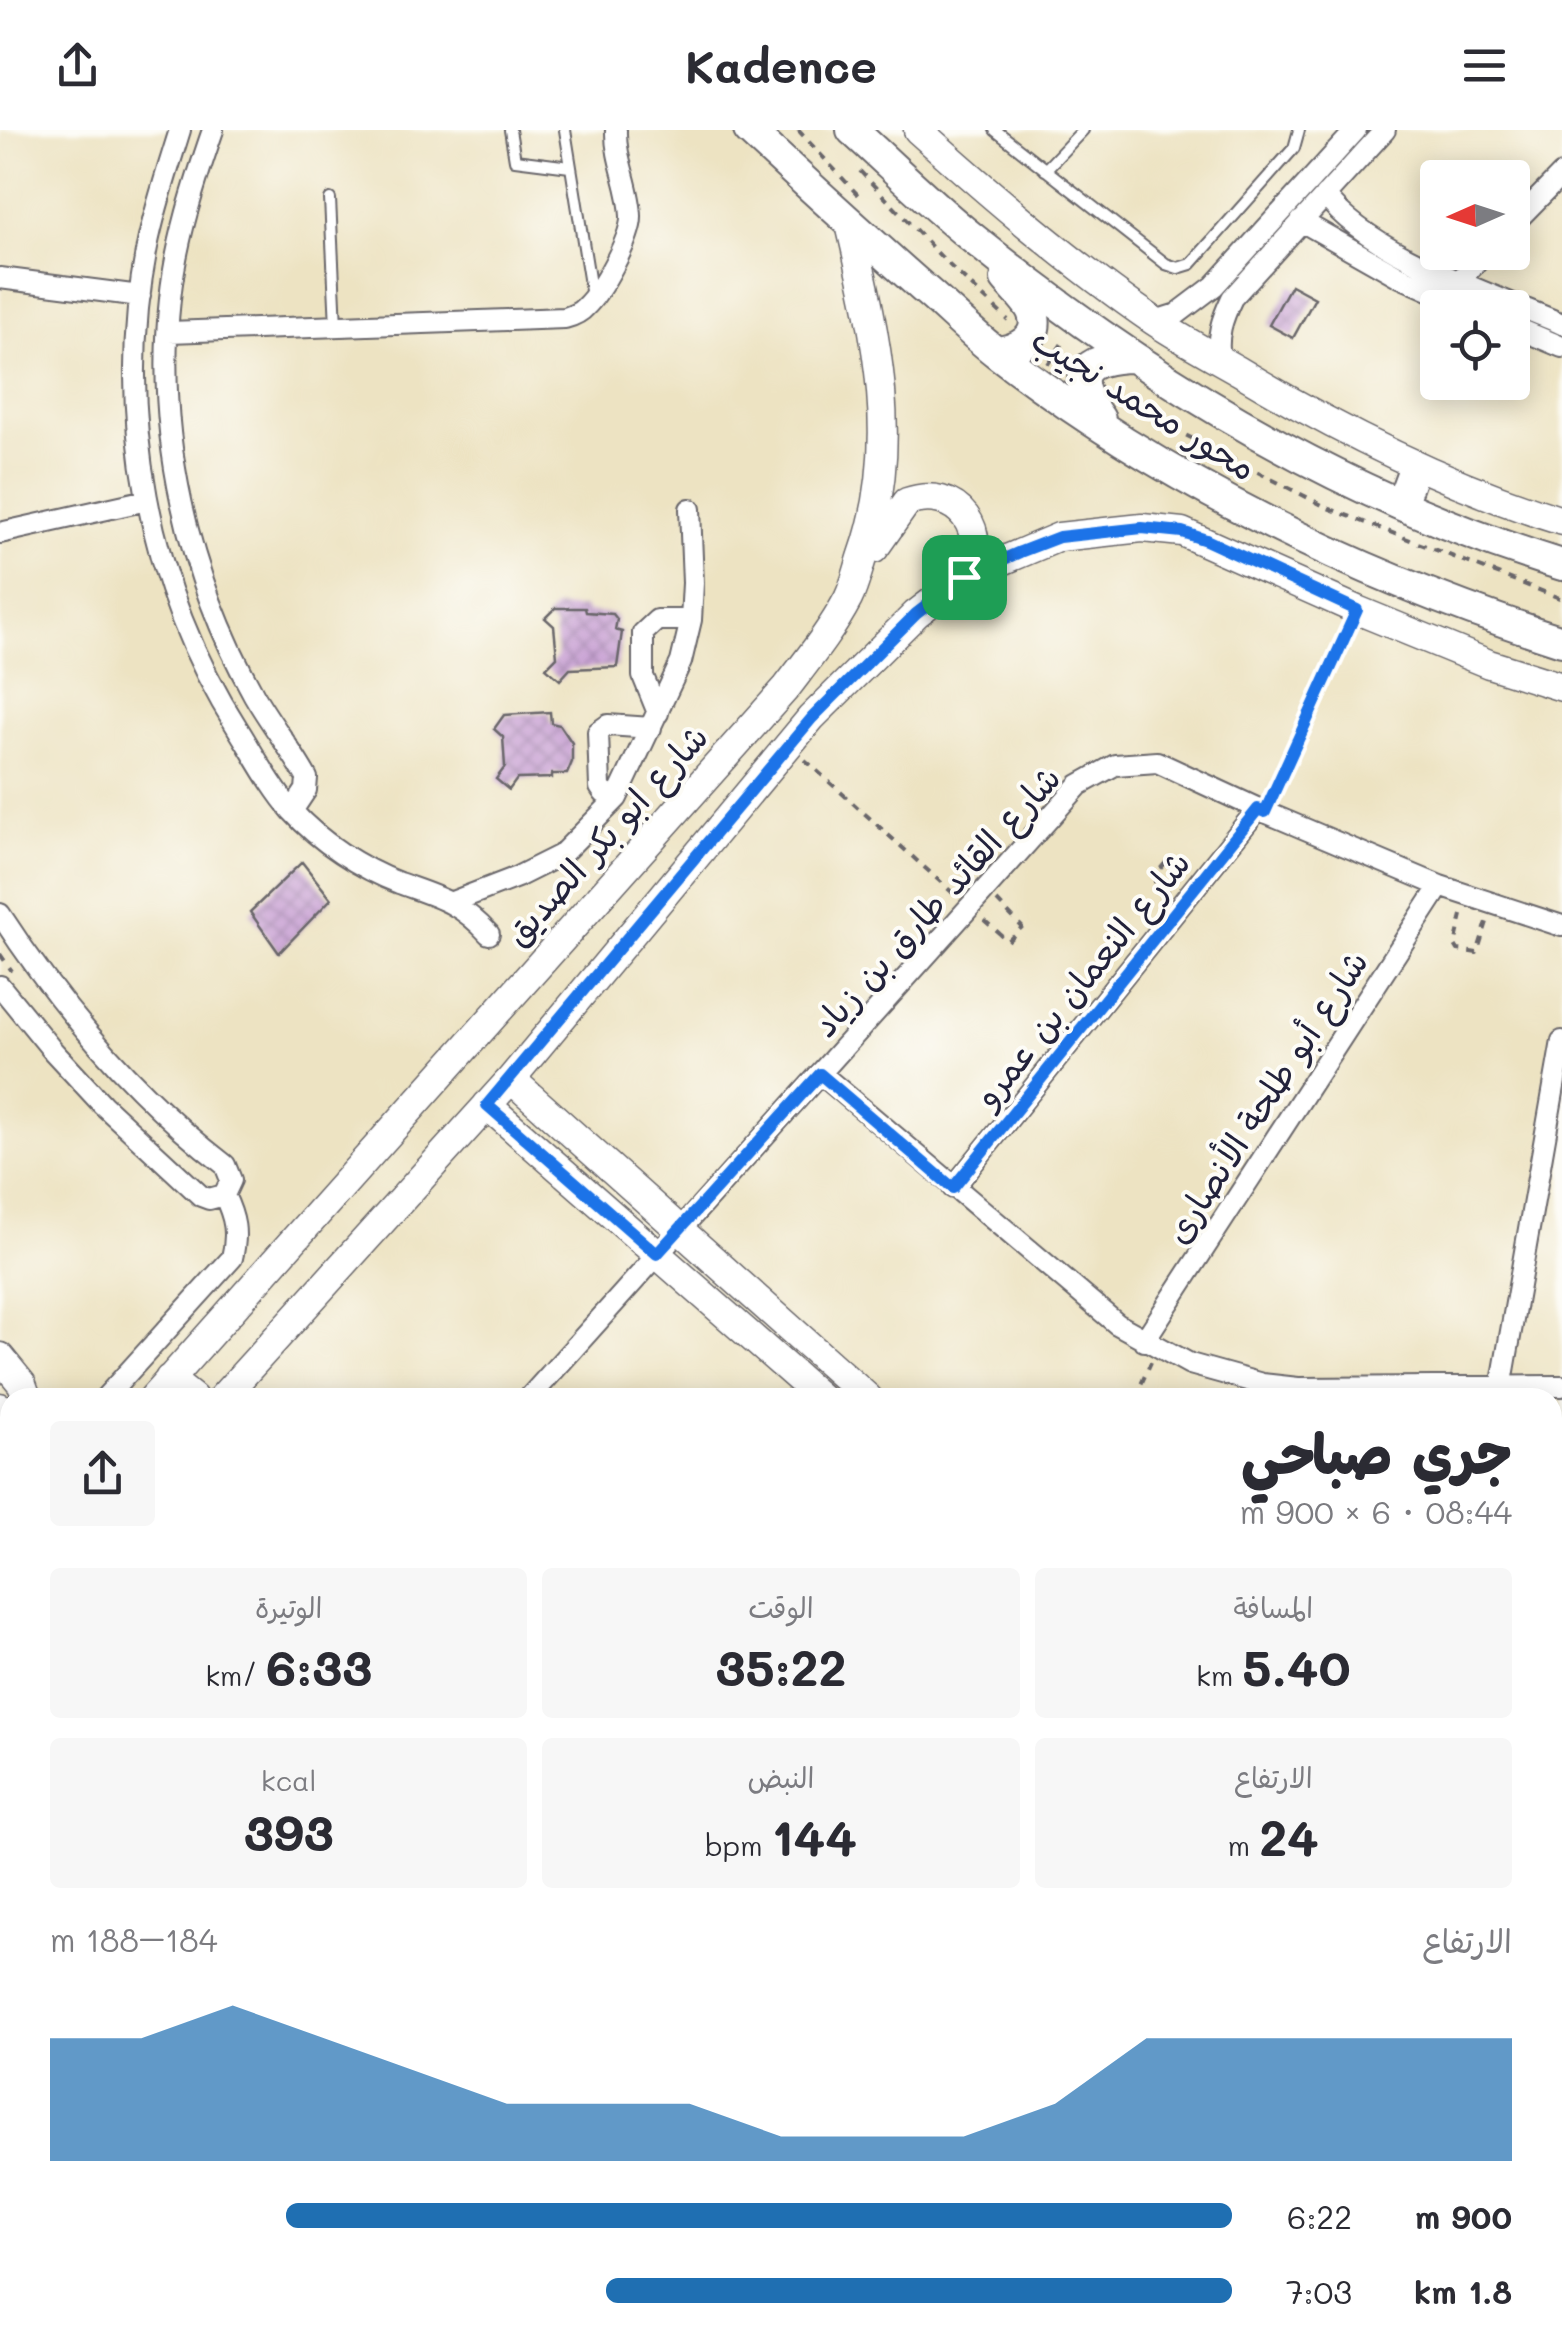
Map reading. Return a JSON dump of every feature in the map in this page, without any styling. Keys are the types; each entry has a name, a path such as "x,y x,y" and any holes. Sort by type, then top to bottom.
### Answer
{"main road":[{"name":"محور محمد نجيب","path":"749,130 855,211 996,352 1105,427 1206,488 1353,562 1429,594 1562,641"},
{"name":"محور محمد نجيب","path":"852,130 967,234 1133,357 1242,425 1401,504 1562,565"},
{"path":"918,130 994,198 1154,321 1324,422 1415,466 1562,521"},
{"name":"شارع ابو بكر الصديق","path":"161,1388 787,687 850,595 878,505 884,447 884,397 855,211"},
{"path":"967,234 1031,310 1034,322 1023,345 996,352"},
{"path":"1105,427 1083,395 1082,379 1090,365 1104,358 1133,357"},
{"path":"1401,504 1415,466"},
{"path":"858,571 907,502 928,497 957,508 970,524 974,556 964,577"},
{"path":"231,1388 511,1079 847,680 916,614 964,577 1059,537 1142,528 1182,532 1489,664 1562,686"},
{"path":"511,1079 857,1388"},
{"path":"487,1105 810,1388"},
{"path":"0,1357 23,1388"}],"street":[{"path":"180,130 146,252 135,355 136,414 147,500 183,624 218,698 292,811 327,842 361,864 452,902 471,914 489,934"},
{"path":"213,130 190,197 176,260 168,374 174,468 188,532 211,601 254,694 307,778 306,790 292,811"},
{"path":"169,332 564,318 585,307 592,298 630,227 616,130"},
{"path":"1154,321 1187,308 1214,286 1356,130"},
{"path":"1220,360 1217,342 1232,298 1385,130"},
{"path":"1530,207 1562,174"},
{"path":"1325,195 1352,224 1410,259 1562,324"},
{"path":"1301,222 1429,290"},
{"path":"146,252 166,242 176,260"},
{"path":"1460,280 1469,270"},
{"path":"0,278 140,296"},
{"path":"1530,334 1562,347"},
{"path":"0,533 147,500"},
{"path":"452,902 561,855 617,798 680,662 691,620 690,510"},
{"path":"156,539 169,519 188,532"},
{"path":"156,539 167,552 177,553 185,548 188,532"},
{"path":"655,721 643,676 643,633 657,620 691,620"},
{"path":"617,798 600,787 598,732 608,725 655,721"},
{"name":"شارع القائد طارق بن زياد","path":"538,1388 1078,785 1116,765 1157,762 1440,886 1562,926"},
{"name":"شارع النعمان بن عمرو","path":"953,1188 1261,810"},
{"name":"شارع أبو طلحة الأنصارى","path":"1150,1345 1440,886"},
{"path":"0,914 27,956 80,1023 132,1080 230,1172 224,1195 209,1200 195,1190 103,1105 53,1052 0,986"},
{"path":"1562,1041 1501,1388 1562,1386"},
{"path":"820,1074 1092,1305 1150,1345 1190,1364 1262,1384 1320,1388"},
{"path":"195,1190 192,1181 200,1164 218,1160"},
{"path":"114,1388 232,1258 237,1237 235,1216 224,1195"}],"lane":[{"path":"510,130 515,160 570,167"},
{"path":"564,130 592,298"},
{"path":"995,130 1166,264 1185,267 1294,148 1300,130"},
{"path":"1046,170 1082,130"},
{"path":"330,199 336,326"}],"path":[{"path":"798,130 855,211"},
{"path":"852,163 946,262 1014,324"},
{"path":"1109,396 1272,480 1377,528 1562,599"},
{"path":"1272,480 1280,467"},
{"path":"1261,810 1357,610"},
{"path":"789,746 1010,941 1023,926 986,891"},
{"path":"1183,905 1155,882 1155,874 1168,862 1198,886"},
{"path":"1467,896 1455,945 1458,950 1473,954 1480,950 1491,904"},
{"path":"1138,1388 1150,1345"}],"building":[{"path":"1291,285 1315,298 1293,338 1269,325"},
{"path":"555,608 585,608 586,612 613,614 617,619 615,630 622,632 617,667 570,669 560,680 546,668 557,657 554,626 545,618"},
{"path":"550,712 551,723 560,725 572,743 572,762 567,774 517,779 509,790 496,779 505,767 503,737 494,729 504,715"},
{"path":"302,862 331,899 279,953 250,912"}],"route":[{"path":"1142,528 1182,532 1206,540 1357,610 1265,812 1258,809 953,1188 820,1074 657,1254 487,1105 812,718 916,614 964,577 1059,537 1142,528"}]}
